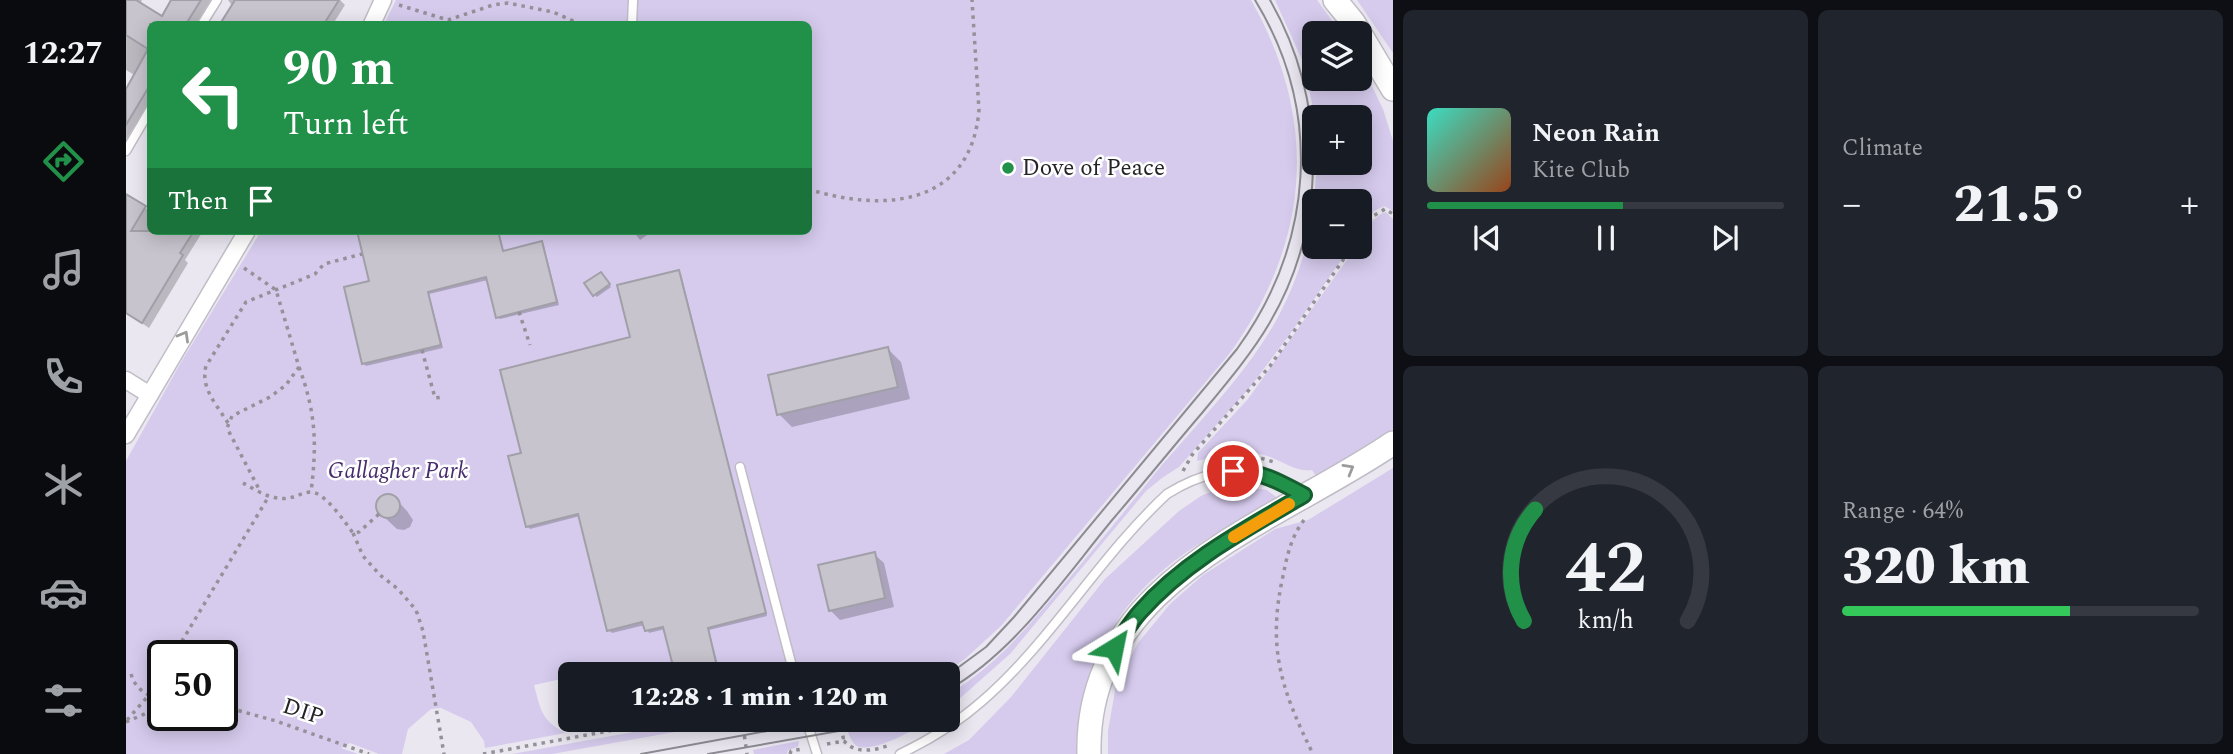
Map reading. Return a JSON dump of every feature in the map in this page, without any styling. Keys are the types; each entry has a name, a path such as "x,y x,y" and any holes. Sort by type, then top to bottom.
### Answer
{"main road":[{"path":"1335,0 1353,22 1393,89"},
{"path":"1089,754 1093,713 1102,674 1114,648 1139,613 1180,573 1229,540 1306,505 1393,443"}],"street":[{"path":"374,21 383,0"},
{"path":"126,435 245,235"},
{"path":"126,380 150,395"}],"lane":[{"path":"204,21 217,0"},
{"path":"632,21 633,0"},
{"path":"126,150 147,115"},
{"path":"740,467 791,662"},
{"path":"900,754 965,715 998,687 1167,494 1199,478 1233,471 1250,471 1271,477 1306,505"},
{"path":"810,732 816,750"}],"path":[{"path":"812,191 840,198 890,202 906,200 934,189 955,171 970,149 979,110 972,0"},
{"path":"392,1 399,6 448,20 494,5 523,5 554,12 574,21"},
{"path":"1372,221 1385,209 1393,214"},
{"path":"228,423 204,382 206,366 246,302 315,274 324,264 362,254"},
{"path":"1183,471 1192,455 1270,366 1344,259"},
{"path":"230,260 276,290 310,398 314,435 311,492"},
{"path":"519,312 530,345"},
{"path":"422,350 435,398 443,397"},
{"path":"260,491 227,428 228,423 232,416 270,397 286,385 299,367"},
{"path":"243,484 269,496 295,499 311,492 320,495 341,515 363,556 416,610 423,631 444,754"},
{"path":"183,640 269,496"},
{"path":"1306,505 1290,548 1279,597 1275,632 1283,684 1313,754"},
{"path":"353,533 379,514"},
{"path":"131,674 137,686 147,692"},
{"path":"126,722 147,698"},
{"name":"DIP","path":"238,710 369,754"},
{"path":"126,722 147,713"},
{"path":"483,754 603,732"},
{"path":"742,732 747,754"},
{"path":"842,732 850,749 862,753 897,742"},
{"path":"789,754 791,751 816,750 844,741"}],"green space":[{"name":"Gallagher Park","path":"396,0 1251,0 1273,45 1288,90 1296,135 1296,180 1290,224 1277,267 1257,311 1230,353 1001,626 960,662 558,662 558,680 534,685 547,719 558,728 558,732 565,733 485,748 484,741 471,722 441,708 431,709 408,729 402,754 379,754 350,743 341,748 358,754 126,754 126,461 180,364 259,235 812,235 812,21 386,21"},
{"path":"1275,0 1317,0 1332,21 1302,21 1302,60"},
{"path":"1357,0 1393,0 1393,53 1372,21"},
{"path":"1372,87 1383,109 1393,141 1393,211 1384,206 1372,214 1372,189 1315,189 1316,175 1372,175 1372,105 1312,105 1309,91 1372,91"},
{"path":"1386,212 1393,219 1393,429 1316,476 1312,470 1300,469 1264,455 1230,454 1197,461 1198,453 1248,399 1347,259 1372,259 1372,223"},
{"path":"1302,259 1342,259 1251,386 1179,467 1146,491 1010,654 960,698 960,686 995,660 1034,619 1222,397 1266,337 1297,275"},
{"path":"1393,468 1392,754 1108,754 1108,731 1116,685 1138,643 1170,604 1203,575 1275,529 1308,520"},
{"path":"1239,486 1267,490 1276,497 1275,500 1175,561 1125,609 1098,653 1089,677 1077,728 1076,754 944,754 969,740 1011,697 1105,579 1179,511 1201,496 1220,488"},
{"path":"633,732 675,732 552,754 512,754"},
{"path":"848,732 909,732 864,748 852,742"},
{"path":"799,741 798,747 788,750 787,754 754,754 753,750"}],"building":[{"path":"126,0 136,0 162,16 171,0 201,0 188,21 147,21 147,48 126,35"},
{"path":"235,0 339,0 326,21 222,21"},
{"path":"147,51 147,90 126,125 126,89"},
{"path":"126,194 146,206 131,231 147,231 147,235 191,235 180,253 183,255 142,323 126,313"},
{"path":"358,235 499,235 503,251 542,241 557,302 496,318 486,277 428,292 441,345 362,364 344,287 369,281"},
{"path":"679,270 766,613 708,628 716,662 672,662 663,627 645,631 642,622 607,631 578,514 526,527 508,456 521,453 500,370 630,337 617,285"},
{"path":"601,272 610,284 593,296 584,283"},
{"path":"888,347 898,387 777,415 768,375"},
{"path":"388,494 397,497 400,506 397,515 388,518 379,515 376,506 379,497"},
{"path":"875,552 885,598 829,611 818,565"}],"tram line":[{"path":"960,666 986,647 1014,617 1237,349 1262,308 1282,266 1294,222 1300,177 1300,132 1292,87 1277,43 1255,0"},
{"path":"960,682 995,655 1038,612 1246,359 1269,324 1288,285 1302,245 1310,204 1313,162 1310,120 1302,79 1289,39 1270,0"},
{"path":"641,754 762,732"},
{"path":"708,754 833,732"}],"slow traffic":[{"path":"1234,537 1289,504"}],"place":[{"name":"Dove of Peace","path":"1008,168"}],"route":[{"path":"1114,648 1139,613 1180,573 1304,495 1271,477 1250,471 1233,471"}]}
